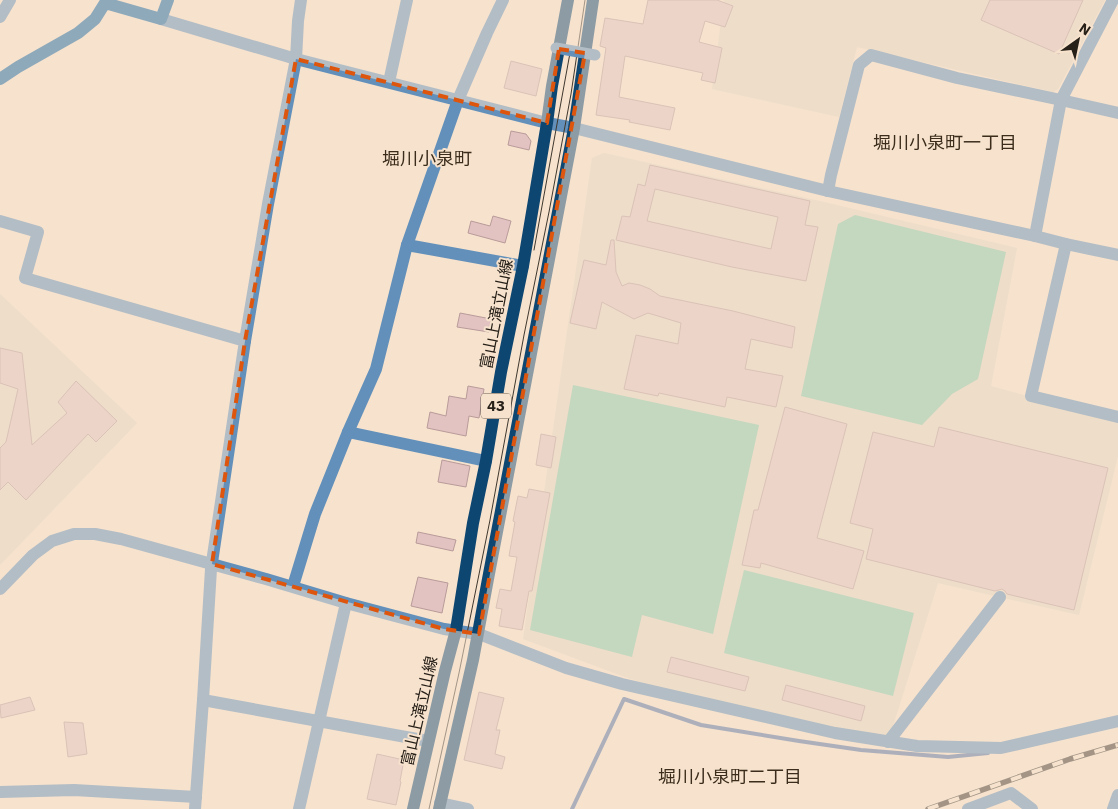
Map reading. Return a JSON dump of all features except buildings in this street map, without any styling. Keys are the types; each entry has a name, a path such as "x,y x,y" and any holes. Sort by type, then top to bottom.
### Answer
{"main road":[{"path":"0,79 78,33 95,19 100,2 161,19 168,0"},
{"name":"富山上滝立山線","path":"413,809 456,630 473,523 523,266 568,0"},
{"name":"43","path":"440,806 479,634 574,128 593,0"}],"street":[{"path":"0,17 10,0"},
{"path":"0,792 74,790 195,803 212,564 245,341 268,204 296,58 301,0"},
{"path":"389,82 407,0"},
{"path":"293,586 315,514 376,368 407,245 458,100 503,0"},
{"path":"1035,236 1061,100 1113,0"},
{"path":"161,19 296,58 547,123 828,191 1118,255"},
{"path":"556,48 595,55"},
{"path":"828,191 859,65 871,55 956,78 1118,113"},
{"path":"0,221 38,232 25,278 245,341"},
{"path":"1066,244 1031,396 1118,417"},
{"path":"407,245 523,266"},
{"path":"348,432 486,461"},
{"path":"0,589 33,555 52,541 74,534 95,534 293,586 346,603 444,629 479,634 566,668 622,684 835,733 917,746 1001,748 1118,721"},
{"path":"888,742 1000,597"},
{"path":"299,809 346,603"},
{"path":"203,700 428,741"},
{"path":"968,809 988,805 1011,793 1032,809"},
{"path":"1112,809 1118,795"},
{"path":"440,806 468,809"}],"highlighted area":[{"path":"559,49 585,53 479,634 444,629 212,564 245,341 296,59 547,123"}],"shaded area":[{"path":"724,0 1105,0 1058,89 1053,92 857,47 839,117 712,89"},
{"path":"604,153 824,202 1017,248 991,386 1118,421 1118,456 1079,615 938,583 888,742 661,689 523,639 592,158"},
{"path":"0,294 137,423 0,565"}],"green space":[{"path":"855,215 1006,252 978,379 952,394 922,425 801,396 838,224"},
{"path":"573,385 759,425 713,634 642,615 632,657 530,630"},
{"path":"744,570 914,613 893,696 724,653"}],"waterway":[{"path":"572,809 624,699 701,725 799,741 861,750 948,757 988,753"}],"tram line":[{"path":"429,809 490,520 571,94 585,0"},
{"path":"534,250 570,53"}],"railway":[{"path":"928,809 1070,759 1118,745"}],"district":[{"name":"堀川小泉町一丁目","path":"945,143"},
{"name":"堀川小泉町","path":"427,159"},
{"name":"堀川小泉町二丁目","path":"730,777"}]}
